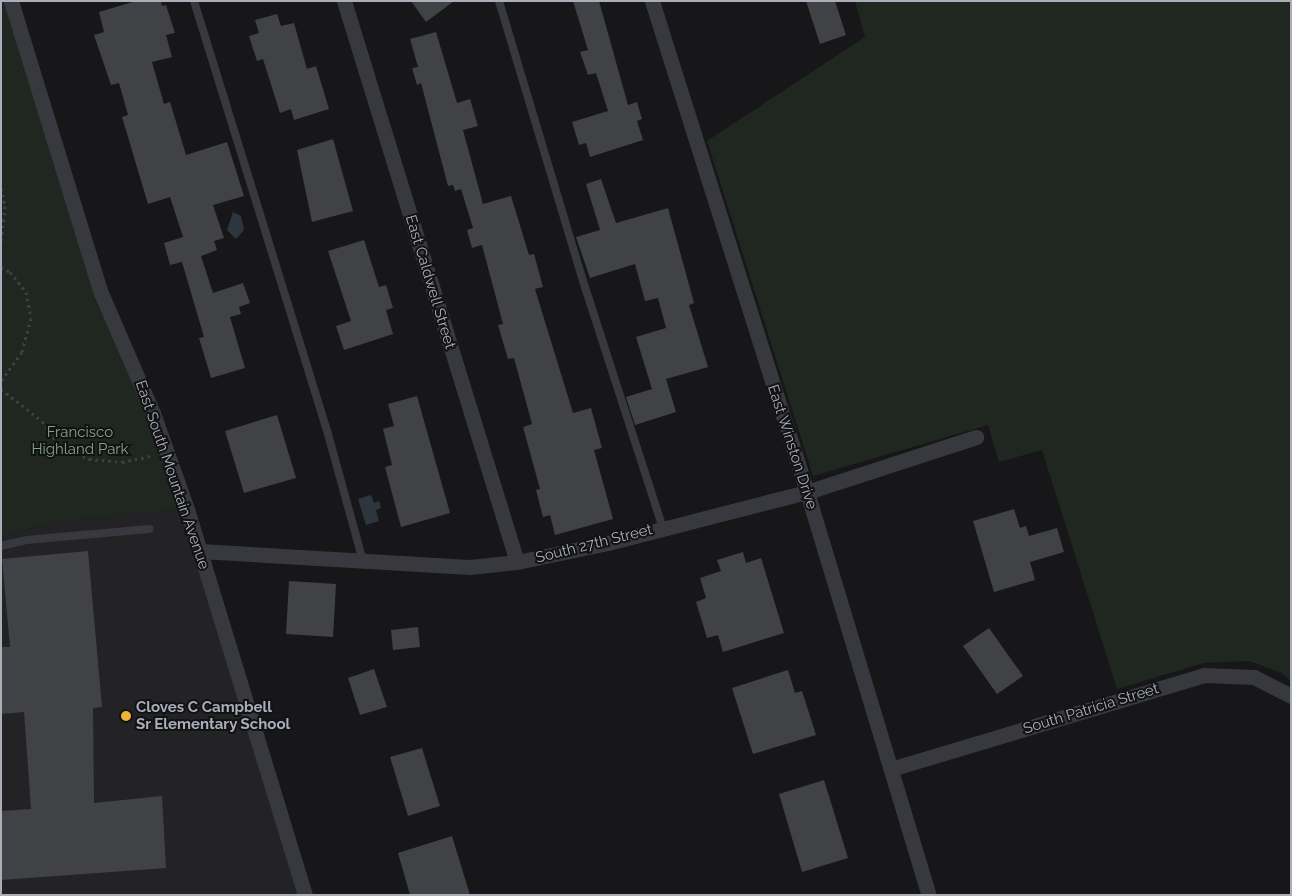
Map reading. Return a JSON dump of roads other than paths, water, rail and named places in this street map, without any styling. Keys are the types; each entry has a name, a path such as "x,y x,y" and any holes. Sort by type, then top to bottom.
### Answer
{"street":[{"name":"East South Mountain Avenue","path":"11,1 101,293 167,450 305,895"},
{"name":"East Caldwell Street","path":"344,1 517,562"},
{"name":"East Winston Drive","path":"652,1 807,492 928,895"},
{"name":"South 27th Street","path":"200,552 470,567 517,562 608,543 807,492 976,437"},
{"name":"South Patricia Street","path":"891,769 1204,675 1254,677 1291,696"}],"lane":[{"path":"194,1 328,434 363,561"},
{"path":"499,1 585,287 663,528"},
{"path":"1,546 26,540 150,529"}],"place":[{"name":"Cloves C Campbell Sr Elementary School","path":"126,716"}],"park label":[{"name":"Francisco Highland Park","path":"80,440"}]}
